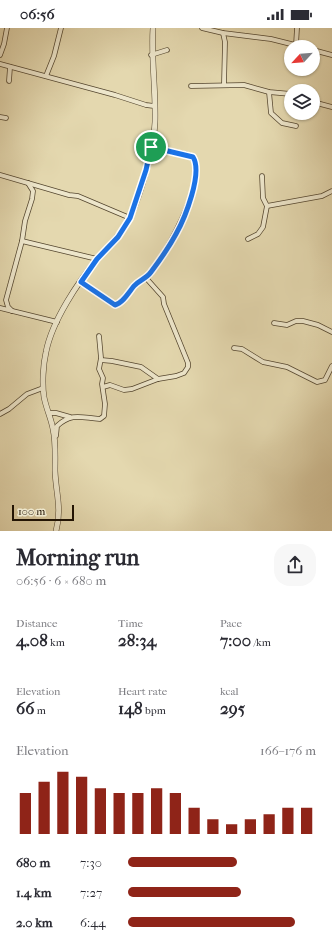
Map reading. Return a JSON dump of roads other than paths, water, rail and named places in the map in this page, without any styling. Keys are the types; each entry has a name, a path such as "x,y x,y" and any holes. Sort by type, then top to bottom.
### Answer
{"street":[{"path":"0,55 7,28"},
{"path":"46,76 54,56 62,28"},
{"path":"55,444 43,388 46,352 58,317 97,259 118,237 130,218 133,210 146,170 155,122 151,55 153,28"},
{"path":"202,28 223,33 246,35 284,43"},
{"path":"296,40 297,28"},
{"path":"223,33 226,42 224,84"},
{"path":"151,55 168,50"},
{"path":"320,51 332,54"},
{"path":"0,64 100,92 115,94 146,105 154,106"},
{"path":"9,81 10,67"},
{"path":"191,86 224,84 244,85 269,92 284,93"},
{"path":"269,92 271,114 282,123 296,126"},
{"path":"320,104 332,107"},
{"path":"0,117 6,118"},
{"path":"81,282 115,305 121,301 137,283 146,278 176,234 193,188 197,167 193,157 189,155 151,147"},
{"path":"0,175 69,195 78,196 130,218"},
{"path":"248,239 261,231 267,206 263,198 262,176"},
{"path":"0,307 6,302 22,241 25,221 33,191 28,182"},
{"path":"267,206 322,196 332,191"},
{"path":"121,213 133,210"},
{"path":"22,241 97,259"},
{"path":"146,278 163,297 164,304 178,340 188,363 193,369"},
{"path":"6,302 12,311"},
{"path":"0,307 57,322"},
{"path":"274,323 287,325 296,321 303,321 318,325 332,332"},
{"path":"48,413 56,412 70,417 86,416 97,420 102,418 105,412 105,404 103,378 100,369 101,360 99,336"},
{"path":"234,348 242,349 263,362 287,367 317,382 325,380 332,366"},
{"path":"101,360 141,367 158,379"},
{"path":"103,387 110,385 127,390 140,387 158,379 181,374 187,370 188,363"},
{"path":"0,414 9,409 27,394 43,388"},
{"path":"56,531 59,511 55,472 55,444 57,426 70,417"}]}
